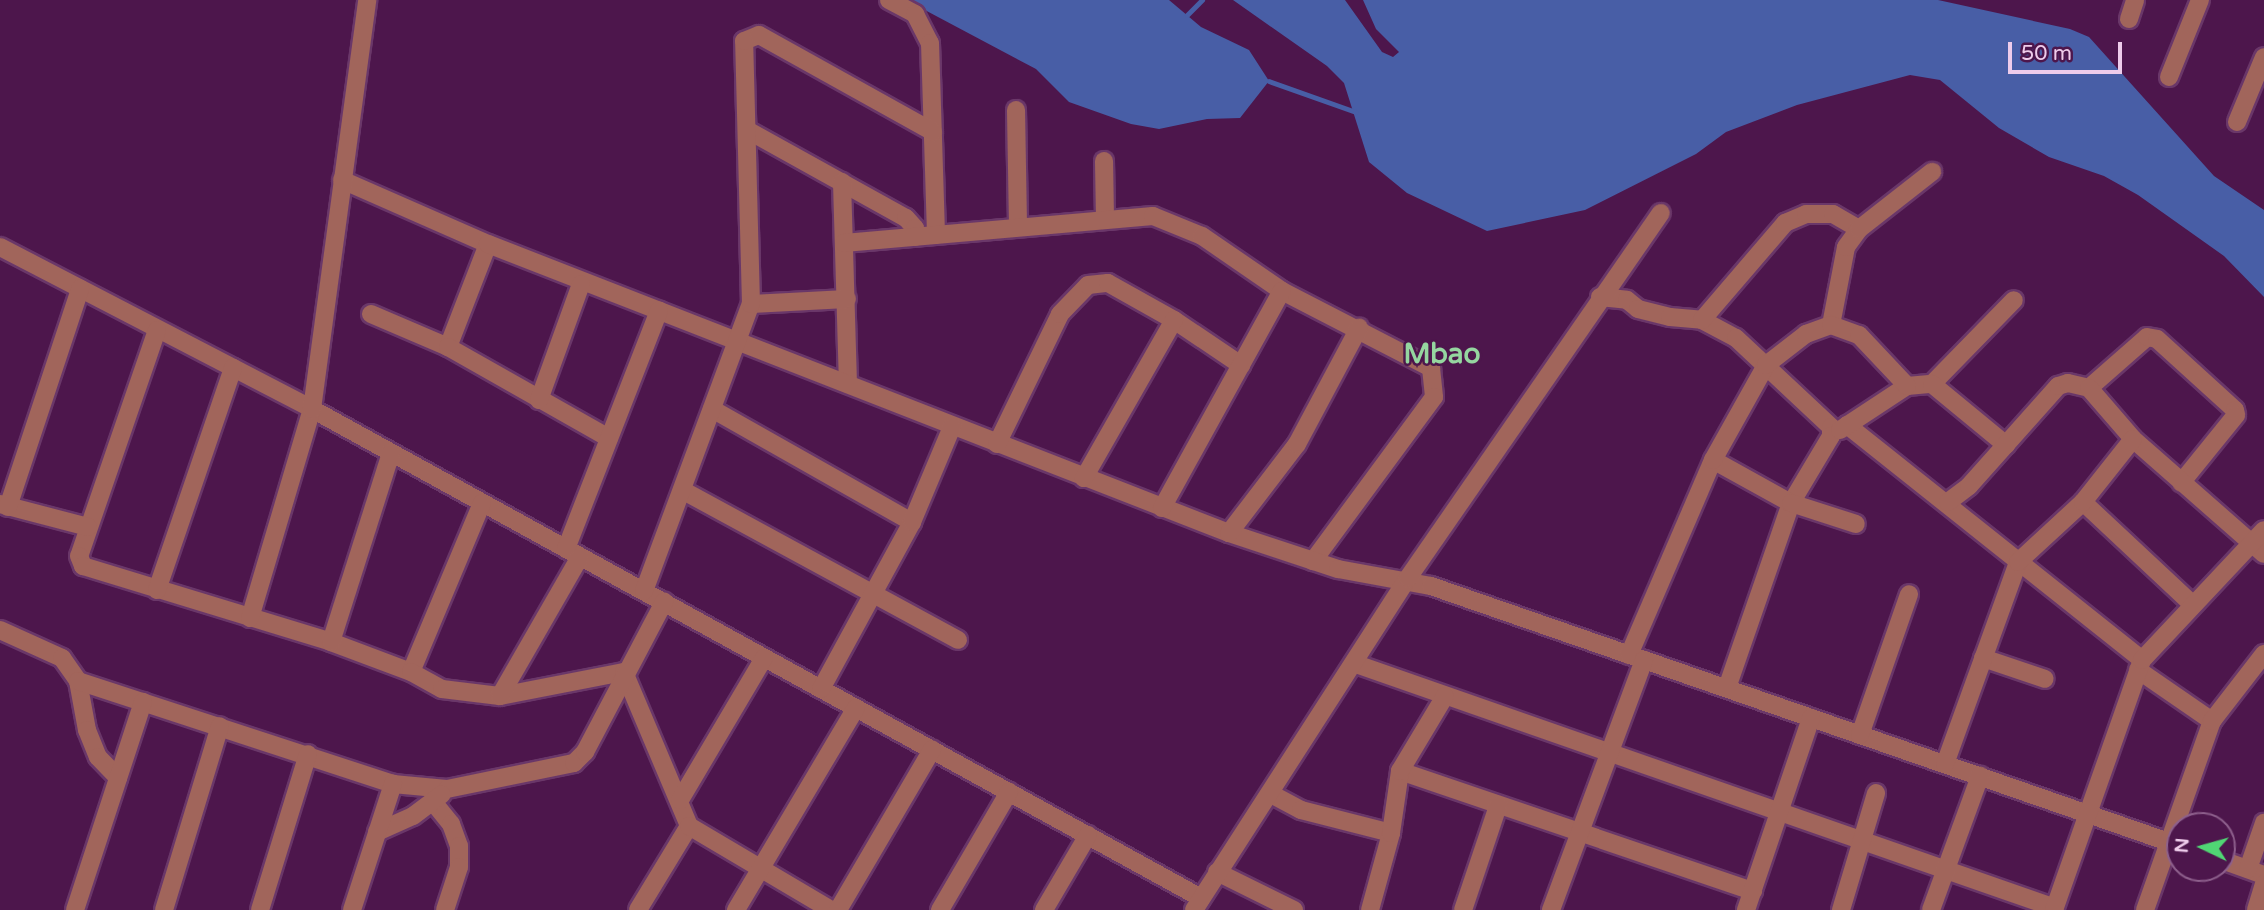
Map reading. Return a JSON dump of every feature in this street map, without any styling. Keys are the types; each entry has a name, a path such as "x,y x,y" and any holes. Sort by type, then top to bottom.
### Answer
{"street":[{"path":"250,618 312,409 367,0"},
{"path":"890,0 915,14 930,43 936,235"},
{"path":"2129,19 2135,0"},
{"path":"2169,77 2200,0"},
{"path":"644,592 740,340 751,304 749,131 744,41 759,35 933,132"},
{"path":"2237,122 2264,57"},
{"path":"1016,110 1018,226"},
{"path":"749,131 911,222 915,237"},
{"path":"1104,161 1105,220"},
{"path":"1831,325 1846,247 1859,229 1932,172"},
{"path":"342,180 581,284 740,340 952,427 1229,533 1338,569 1408,578 2166,841"},
{"path":"842,182 848,384"},
{"path":"0,247 312,409 664,602 1088,835 1197,904 1356,664 1408,578 1600,297 1661,213"},
{"path":"1702,320 1785,223 1806,214 1832,214 1859,229"},
{"path":"844,243 1153,216 1202,236 1282,292 1359,328 1431,368 1434,397 1313,561"},
{"path":"448,347 488,244"},
{"path":"997,444 1060,314 1088,285 1108,283 1174,320 1241,365"},
{"path":"539,400 581,284"},
{"path":"80,289 4,506 88,527"},
{"path":"1162,508 1282,292"},
{"path":"1600,297 1627,300 1638,309 1670,317 1702,320 1736,338 1827,421 1831,436"},
{"path":"751,304 847,299"},
{"path":"1727,688 1791,503 1831,436 1907,386 1932,384 2014,300"},
{"path":"500,696 573,553 609,438 659,310"},
{"path":"371,314 448,347 609,438"},
{"path":"1084,478 1174,320"},
{"path":"1551,910 1609,753 1637,657 1713,460 1766,365 1805,334 1831,325 1859,335 1907,386"},
{"path":"1229,533 1297,444 1359,328"},
{"path":"156,330 79,555 83,566 331,642 411,672 442,689 500,696 624,672"},
{"path":"2089,388 2147,337 2157,339 2235,410 2236,415 2181,483"},
{"path":"157,590 233,368"},
{"path":"1356,664 2054,909 2140,665 2191,603 2260,543 2181,483 2133,439 2089,388 2068,383 2058,386 2006,445 1948,502"},
{"path":"1932,384 2006,445"},
{"path":"712,409 912,522"},
{"path":"1847,425 1948,502 2140,665 2211,720"},
{"path":"821,689 912,522 952,427"},
{"path":"1945,764 2018,562 2083,502 2133,439"},
{"path":"331,642 391,453"},
{"path":"1713,460 1791,503 1856,524"},
{"path":"682,490 958,640"},
{"path":"2083,502 2191,603"},
{"path":"411,672 482,503"},
{"path":"1860,735 1909,594"},
{"path":"78,681 393,784 447,789 574,763 585,752 624,672 664,602"},
{"path":"0,630 62,658 78,681 87,730 99,757 118,778"},
{"path":"2184,812 2211,720 2264,654"},
{"path":"680,800 764,658"},
{"path":"1983,658 2045,680"},
{"path":"624,672 689,826 831,910"},
{"path":"1370,910 1391,833 1400,771 1445,696"},
{"path":"75,910 143,702"},
{"path":"736,910 856,708"},
{"path":"1746,910 1811,718"},
{"path":"164,910 220,726"},
{"path":"838,910 932,750"},
{"path":"260,910 308,754"},
{"path":"1400,771 1578,835 1753,891"},
{"path":"1931,910 1980,776"},
{"path":"352,910 393,784"},
{"path":"377,832 434,803 447,789"},
{"path":"940,910 1009,792"},
{"path":"1842,910 1864,843 1875,793"},
{"path":"1271,794 1301,810 1391,833"},
{"path":"434,803 451,824 459,846 459,867 445,910"},
{"path":"1463,910 1498,806"},
{"path":"2236,865 2256,872 2264,823"},
{"path":"638,910 689,826"},
{"path":"1044,910 1088,835"},
{"path":"2145,910 2166,864"},
{"path":"1217,872 1294,910"},
{"path":"2256,910 2264,884"}],"water":[{"path":"906,0 1169,0 1201,27 1249,50 1269,81 1240,118 1207,119 1159,129 1131,124 1069,102 1036,69"},
{"path":"1233,0 1345,0 1382,52 1393,57 1399,52 1376,29 1363,0 1938,0 2070,29 2089,37 2214,176 2264,210 2264,297 2224,256 2138,195 2104,176 2049,157 1999,128 1940,80 1910,75 1797,105 1726,132 1696,154 1585,210 1487,231 1407,193 1369,162 1344,83 1327,66"}],"waterway":[{"path":"1187,15 1202,0"},
{"path":"1269,81 1356,112"}],"district":[{"name":"Mbao","path":"1442,354"}]}
